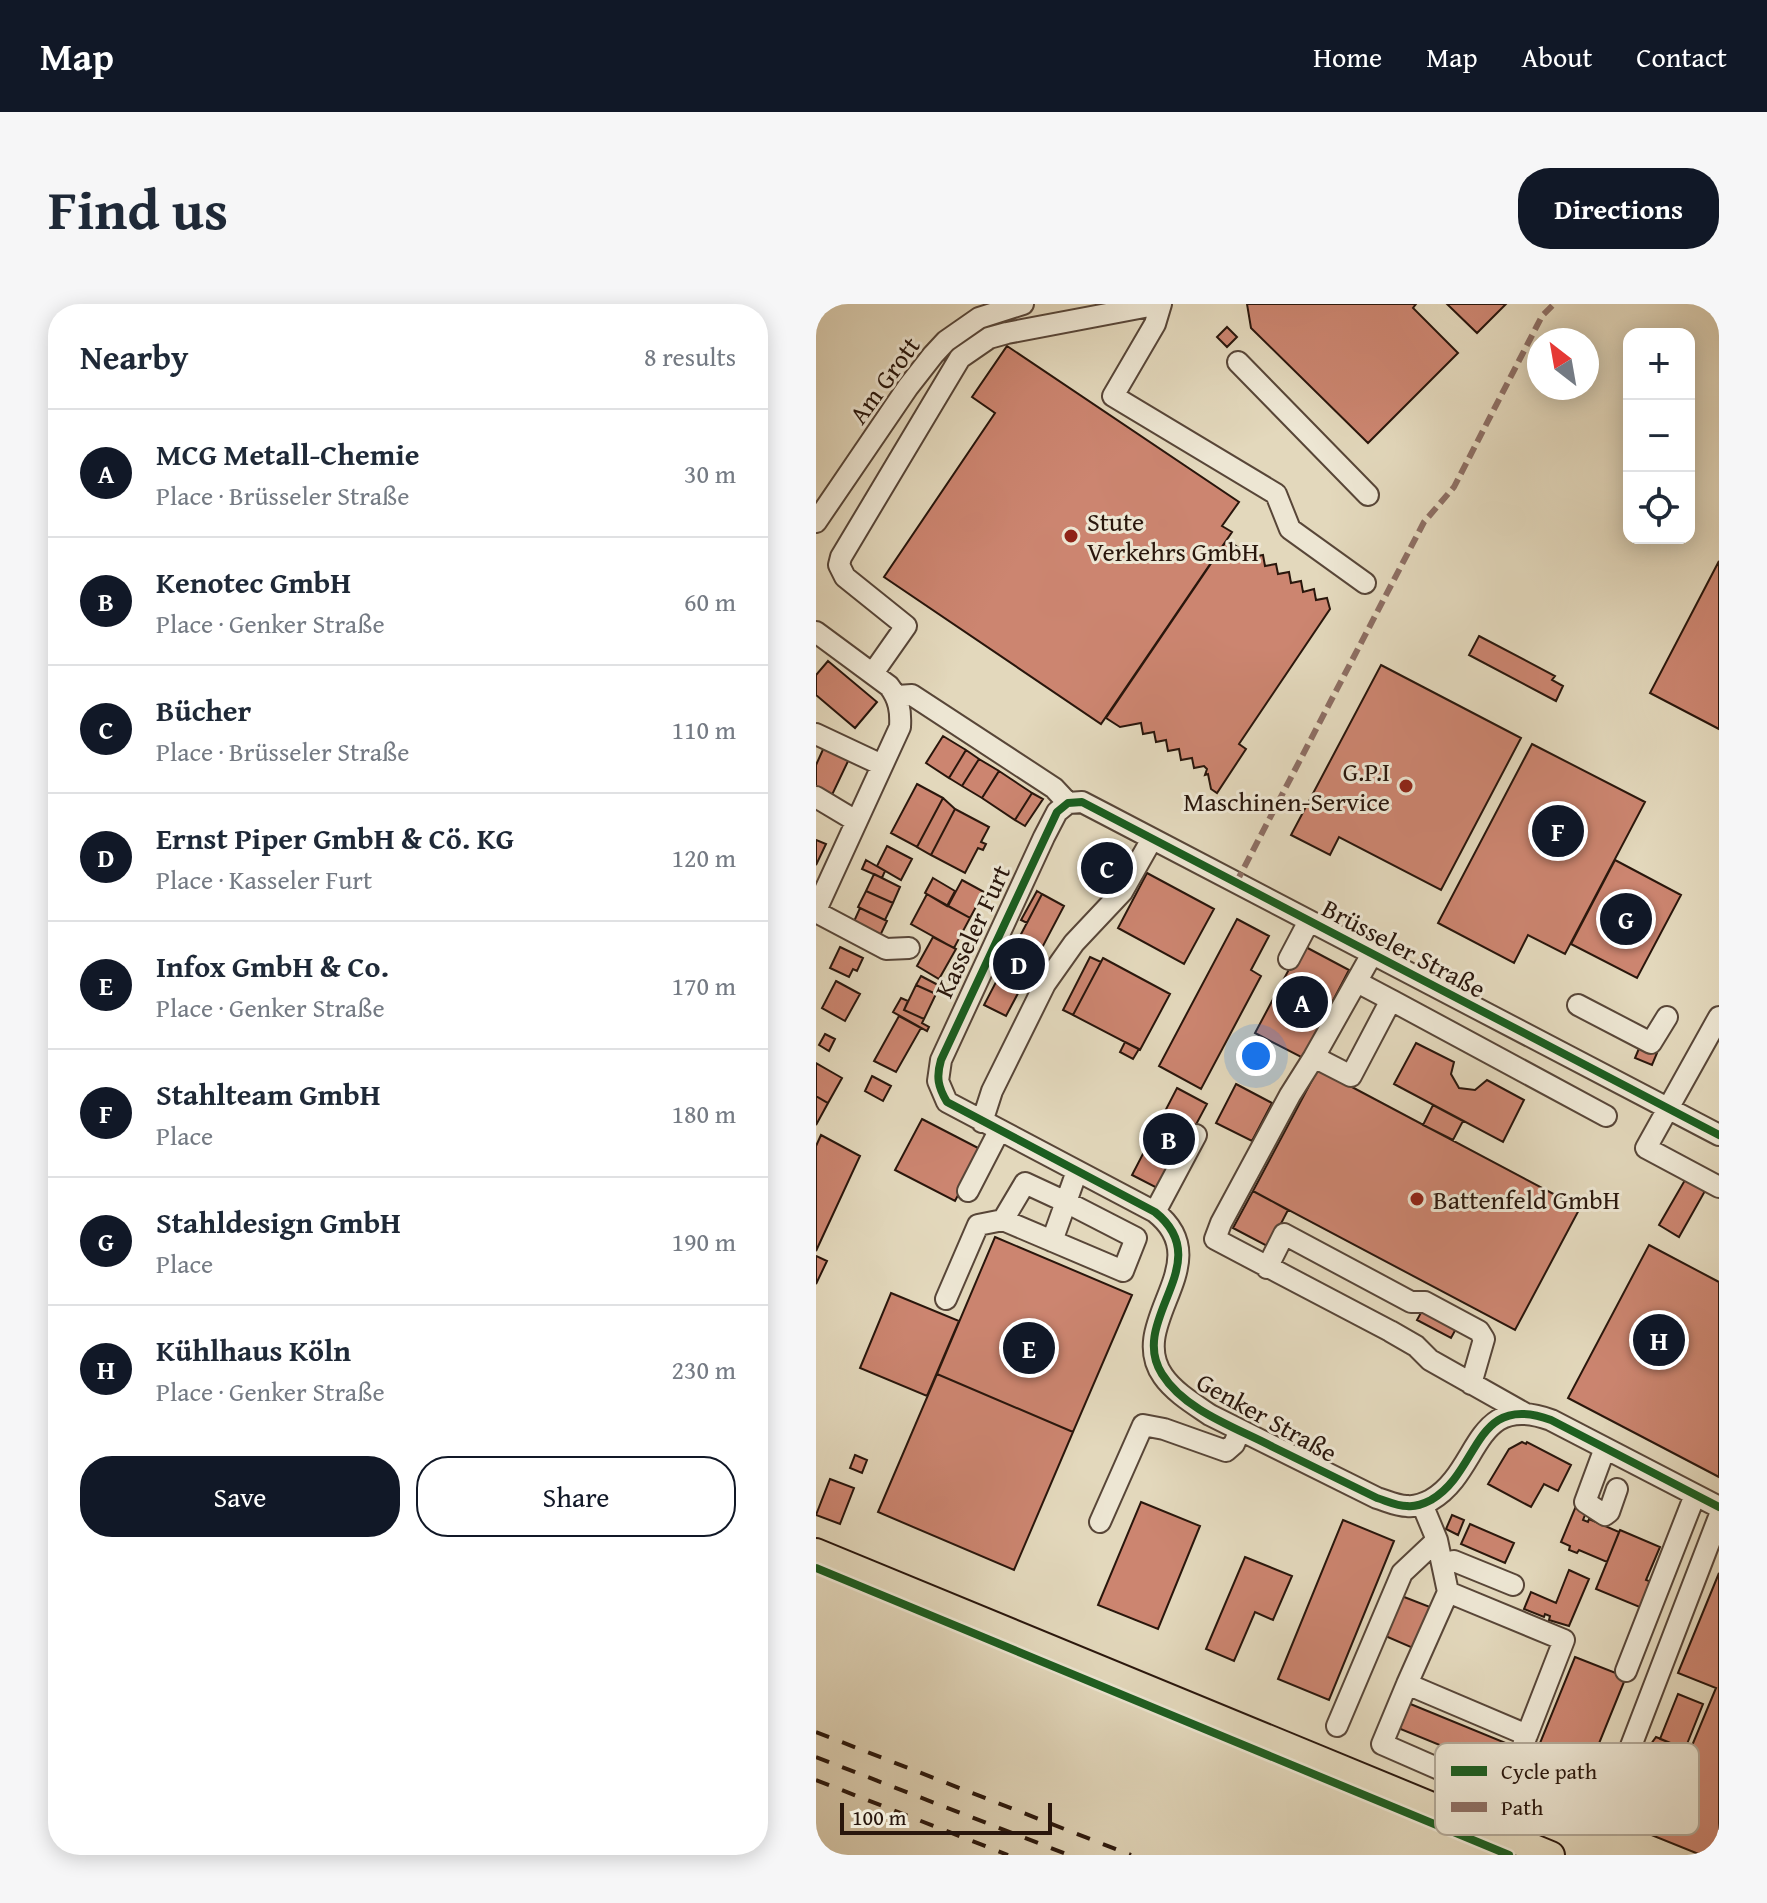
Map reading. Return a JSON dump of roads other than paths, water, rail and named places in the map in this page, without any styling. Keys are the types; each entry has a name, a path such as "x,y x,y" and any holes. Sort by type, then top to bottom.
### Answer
{"main road":[{"path":"816,1552 1435,1807"},
{"path":"1502,1835 1551,1855"}],"street":[{"name":"Am Grott","path":"816,522 908,387 946,341 979,318 1023,304"},
{"path":"873,673 906,626 845,577 839,565 841,557 960,358 989,338 1007,333 1161,304 1155,324 1113,396 1276,494 1290,529 1365,583"},
{"path":"1238,362 1368,495"},
{"path":"816,632 889,686 897,696 900,727 816,911 886,949 909,948"},
{"path":"897,696 912,695 938,711 1054,788 1068,803"},
{"path":"816,734 882,765"},
{"path":"816,797 856,821"},
{"name":"Brüsseler Straße","path":"1068,803 1082,802 1719,1135"},
{"name":"Kasseler Furt","path":"939,1087 941,1060 1044,837 1057,812 1068,803"},
{"path":"968,1191 991,1126 992,1091 1045,984 1074,943 1122,892 1152,839"},
{"path":"1289,959 1309,921"},
{"path":"1372,954 1290,1095 1215,1239 1416,1346 1430,1360 1524,1413 1551,1420 1719,1507"},
{"path":"1357,982 1606,1116"},
{"path":"1314,1057 1351,1076 1391,1000"},
{"path":"1578,1005 1651,1043 1667,1017"},
{"path":"1719,1017 1646,1148 1719,1187"},
{"path":"1491,1054 1505,1024"},
{"name":"Genker Straße","path":"939,1087 947,1102 1155,1212 1169,1223 1179,1259 1153,1343 1162,1376 1185,1398 1210,1415 1377,1498 1405,1507 1422,1504"},
{"path":"1155,1212 1196,1135"},
{"path":"1052,1241 1077,1171"},
{"path":"946,1299 978,1225 1003,1220 1123,1271 1136,1238 1025,1183 1003,1220"},
{"path":"1267,1268 1284,1234 1411,1302 1425,1302 1479,1331 1484,1339 1471,1384"},
{"path":"1362,1317 1379,1285"},
{"path":"1435,1767 1382,1744 1448,1589 1437,1540 1422,1504 1452,1484 1488,1428 1512,1414 1524,1413"},
{"path":"1100,1522 1143,1425 1164,1429 1226,1451 1234,1444 1240,1430"},
{"path":"1605,1448 1585,1502 1605,1515 1617,1489"},
{"path":"1626,1671 1695,1495"},
{"path":"1632,1743 1719,1517"},
{"path":"1337,1726 1402,1573 1437,1540"},
{"path":"1443,1564 1454,1561 1513,1585"},
{"path":"1448,1589 1564,1640 1524,1743"},
{"path":"1407,1684 1527,1735"}],"railway":[{"path":"816,1732 1131,1855"},
{"path":"816,1757 1069,1855"},
{"path":"816,1780 1008,1855"}],"place":[{"name":"Stute Verkehrs GmbH","path":"1071,536"},
{"name":"G.P.I Maschinen-Service","path":"1406,786"},
{"name":"Stahlteam GmbH","path":"1558,831"},
{"name":"Bücher","path":"1107,868"},
{"name":"Stahldesign GmbH","path":"1626,919"},
{"name":"Ernst Piper GmbH & Cö. KG","path":"1019,964"},
{"name":"MCG Metall-Chemie","path":"1302,1002"},
{"name":"Kenotec GmbH","path":"1169,1139"},
{"name":"Battenfeld GmbH","path":"1417,1199"},
{"name":"Kühlhaus Köln","path":"1659,1340"},
{"name":"Infox GmbH & Co.","path":"1029,1348"}]}
